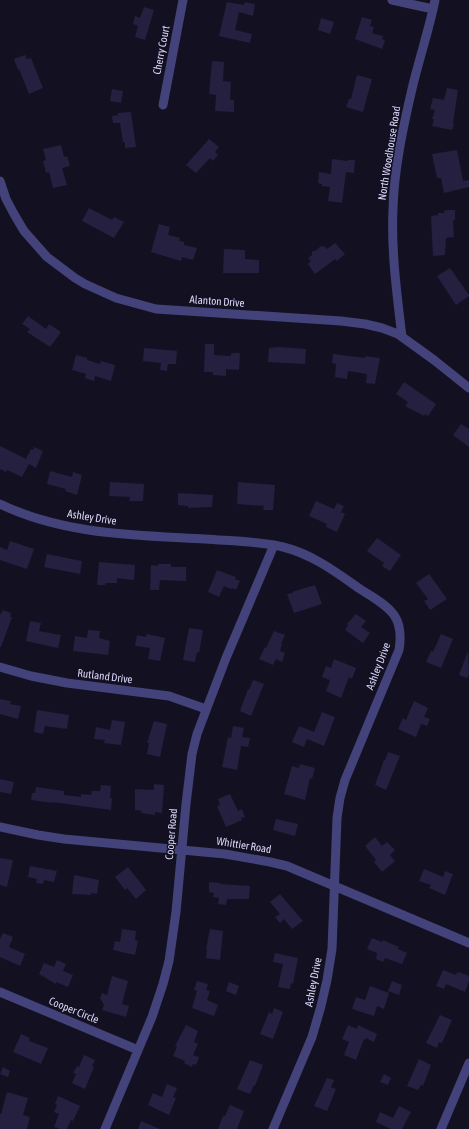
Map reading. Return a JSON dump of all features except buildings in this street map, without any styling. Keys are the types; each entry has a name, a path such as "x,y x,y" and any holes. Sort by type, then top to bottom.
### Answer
{"street":[{"name":"Cherry Court","path":"163,105 183,0"},
{"path":"392,0 434,4"},
{"name":"North Woodhouse Road","path":"402,337 397,288 393,209 396,172 412,88 434,4"},
{"name":"Alanton Drive","path":"0,182 14,214 24,231 47,257 85,284 116,298 156,309 365,324 382,328 402,337 469,388"},
{"name":"Ashley Drive","path":"0,504 44,520 94,531 127,535 251,542 274,545 302,553 318,560 379,601 393,614 398,622 400,632 399,650 354,756 340,798 337,818 332,949 321,1006 312,1037 273,1129"},
{"name":"Cooper Road","path":"105,1129 152,1017 169,961 174,927 192,754 197,734 274,545"},
{"name":"Rutland Drive","path":"0,667 31,676 67,683 169,696 206,709"},
{"name":"Whittier Road","path":"0,827 64,839 225,854 287,866 469,943"},
{"name":"Cooper Circle","path":"0,992 138,1050"},
{"path":"441,1129 469,1063"}]}
